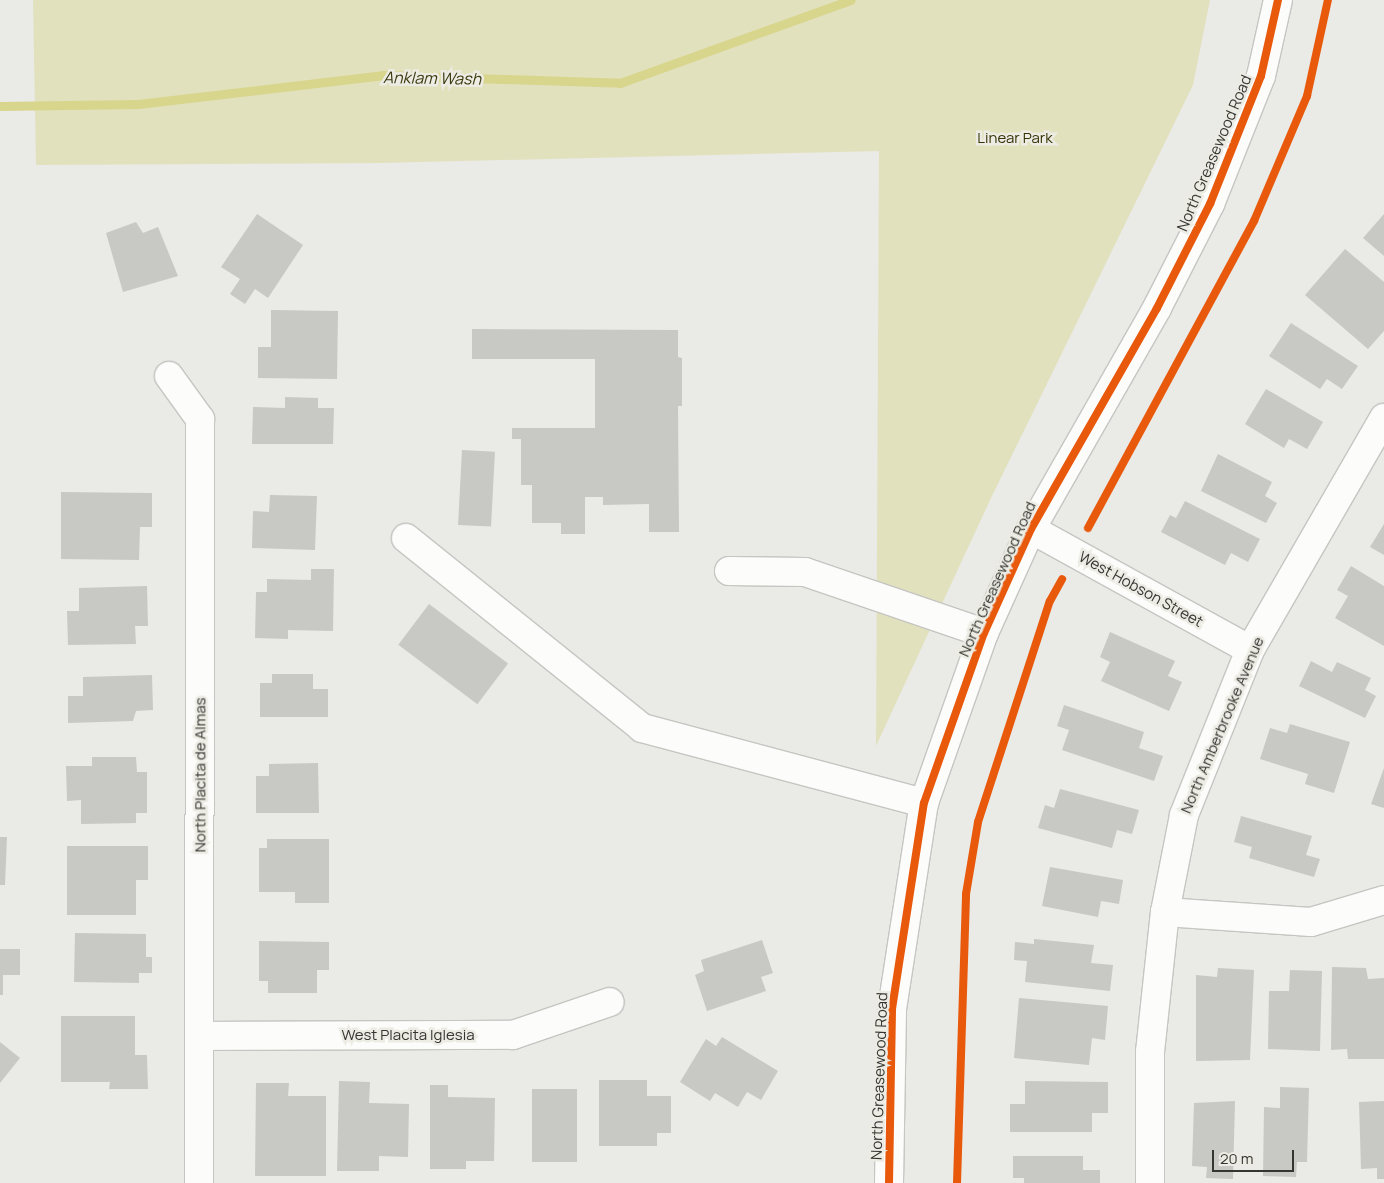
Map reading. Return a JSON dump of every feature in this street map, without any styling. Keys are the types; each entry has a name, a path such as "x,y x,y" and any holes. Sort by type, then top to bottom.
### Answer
{"street":[{"name":"North Greasewood Road","path":"889,1183 892,1009 924,803 984,633 1031,529 1157,308 1210,204 1262,76 1278,0"},
{"name":"North Placita de Almas","path":"169,376 200,419 199,1183"},
{"name":"North Amberbrooke Avenue","path":"1150,1183 1150,1052 1165,912 1184,815 1250,650 1384,418"},
{"name":"West Hobson Street","path":"1031,529 1250,650"},
{"path":"406,538 642,728 924,803"},
{"path":"729,571 805,572 984,633"},
{"path":"1165,912 1311,922 1384,900"},
{"name":"West Placita Iglesia","path":"200,1036 513,1035 610,1002"}],"green space":[{"name":"Linear Park","path":"33,0 1210,0 1193,85 991,498 876,746 879,151 379,163 36,165"}],"building":[{"path":"257,214 303,245 268,298 255,289 245,304 230,294 240,279 221,267"},
{"path":"1384,214 1384,256 1363,238"},
{"path":"136,222 143,233 158,227 178,276 123,292 106,233"},
{"path":"1345,249 1384,282 1384,331 1368,349 1305,295"},
{"path":"271,310 338,311 337,379 258,378 258,347 271,347"},
{"path":"1291,323 1358,366 1342,389 1327,379 1320,389 1269,356"},
{"path":"472,329 678,330 678,357 682,358 682,406 678,406 679,532 649,532 649,504 603,505 603,497 585,497 585,534 561,534 561,523 532,523 532,485 521,485 521,439 512,439 512,428 595,428 595,359 472,359"},
{"path":"1266,389 1323,422 1307,449 1289,439 1284,448 1245,424"},
{"path":"285,397 318,398 318,408 334,408 333,444 252,444 253,407 285,408"},
{"path":"462,450 495,452 491,527 458,525"},
{"path":"1218,454 1272,482 1265,496 1277,503 1266,523 1201,491"},
{"path":"61,492 152,493 152,527 140,527 139,560 61,559"},
{"path":"270,495 317,496 315,550 252,548 253,511 269,512"},
{"path":"1185,501 1260,539 1248,562 1231,553 1225,565 1161,532 1170,515 1176,518"},
{"path":"1384,524 1384,555 1370,547"},
{"path":"1351,566 1384,586 1384,646 1335,618 1348,596 1337,590"},
{"path":"311,569 334,569 333,631 288,630 288,639 255,638 256,592 267,592 267,579 311,580"},
{"path":"147,586 148,626 135,626 136,644 68,645 67,611 79,611 79,588"},
{"path":"429,604 508,664 477,704 398,645"},
{"path":"1110,632 1175,661 1168,676 1182,682 1169,711 1101,681 1110,662 1100,657"},
{"path":"1311,661 1332,672 1337,662 1371,678 1365,690 1376,696 1365,718 1299,686"},
{"path":"272,674 313,674 313,689 328,689 328,717 260,717 260,683 272,683"},
{"path":"152,675 153,710 136,711 133,721 68,723 68,696 83,696 83,677"},
{"path":"1064,705 1144,732 1139,748 1163,756 1154,781 1062,750 1069,730 1057,726"},
{"path":"1290,724 1350,742 1334,793 1305,784 1308,774 1260,759 1270,728 1287,733"},
{"path":"92,757 136,757 137,772 147,772 147,813 136,813 136,823 81,824 81,800 67,801 66,766 92,766"},
{"path":"318,763 319,813 256,813 256,776 269,776 269,764"},
{"path":"1384,768 1384,808 1371,804"},
{"path":"1060,789 1139,810 1132,834 1117,830 1112,848 1038,828 1045,805 1054,808"},
{"path":"1241,816 1312,836 1306,855 1320,859 1314,877 1249,858 1252,847 1234,842"},
{"path":"0,837 7,837 5,885 0,885"},
{"path":"267,839 329,839 329,903 295,903 295,892 259,892 259,848 267,848"},
{"path":"67,846 148,846 148,880 136,880 136,915 67,915"},
{"path":"1050,867 1123,880 1119,904 1101,901 1098,917 1042,906"},
{"path":"75,933 146,934 146,957 152,957 152,973 139,973 139,983 74,982"},
{"path":"1034,939 1094,945 1091,963 1113,965 1110,991 1025,982 1027,961 1014,960 1015,942 1034,944"},
{"path":"762,940 773,973 761,977 766,991 707,1011 695,975 704,971 701,960"},
{"path":"259,941 329,942 329,970 317,970 317,993 268,993 268,981 259,981"},
{"path":"0,949 20,949 20,975 3,975 3,995 0,995"},
{"path":"1332,967 1366,968 1368,979 1384,978 1384,1059 1348,1059 1347,1049 1331,1050"},
{"path":"1218,968 1254,970 1250,1060 1196,1061 1196,975 1217,977"},
{"path":"1290,970 1322,971 1320,1051 1268,1049 1269,991 1289,991"},
{"path":"1019,998 1108,1006 1105,1040 1092,1038 1089,1065 1014,1058"},
{"path":"61,1016 135,1016 135,1055 147,1055 148,1089 109,1089 110,1082 61,1082"},
{"path":"722,1037 778,1071 761,1100 747,1092 738,1107 715,1093 710,1101 680,1082 706,1039 716,1046"},
{"path":"0,1042 20,1058 0,1083"},
{"path":"599,1080 647,1080 647,1096 671,1096 671,1133 657,1133 657,1146 599,1146"},
{"path":"339,1081 370,1082 369,1103 409,1104 408,1157 379,1156 379,1171 337,1171"},
{"path":"1025,1081 1108,1082 1108,1113 1092,1113 1092,1132 1010,1132 1010,1104 1025,1104"},
{"path":"256,1083 289,1083 288,1096 326,1096 326,1176 255,1176"},
{"path":"430,1085 448,1085 448,1097 495,1098 494,1161 466,1161 466,1169 430,1169"},
{"path":"1280,1087 1309,1088 1307,1162 1297,1162 1296,1177 1263,1176 1264,1107 1280,1108"},
{"path":"532,1089 577,1089 577,1162 532,1162"},
{"path":"1235,1101 1233,1179 1206,1178 1207,1167 1192,1166 1194,1103"},
{"path":"1384,1101 1384,1179 1377,1179 1377,1168 1361,1169 1359,1102"},
{"path":"1013,1156 1083,1156 1083,1170 1100,1170 1100,1183 1024,1183 1024,1178 1013,1178"}],"waterway":[{"name":"Anklam Wash","path":"0,106 138,104 384,75 620,83 851,0"}],"cycle path":[{"path":"889,1183 892,1009 924,803 984,633 1031,529 1157,308 1210,204 1261,76 1278,0"},
{"path":"1088,528 1254,221 1307,96 1328,0"},
{"path":"957,1183 966,894 978,822 1050,601 1062,579"}]}
